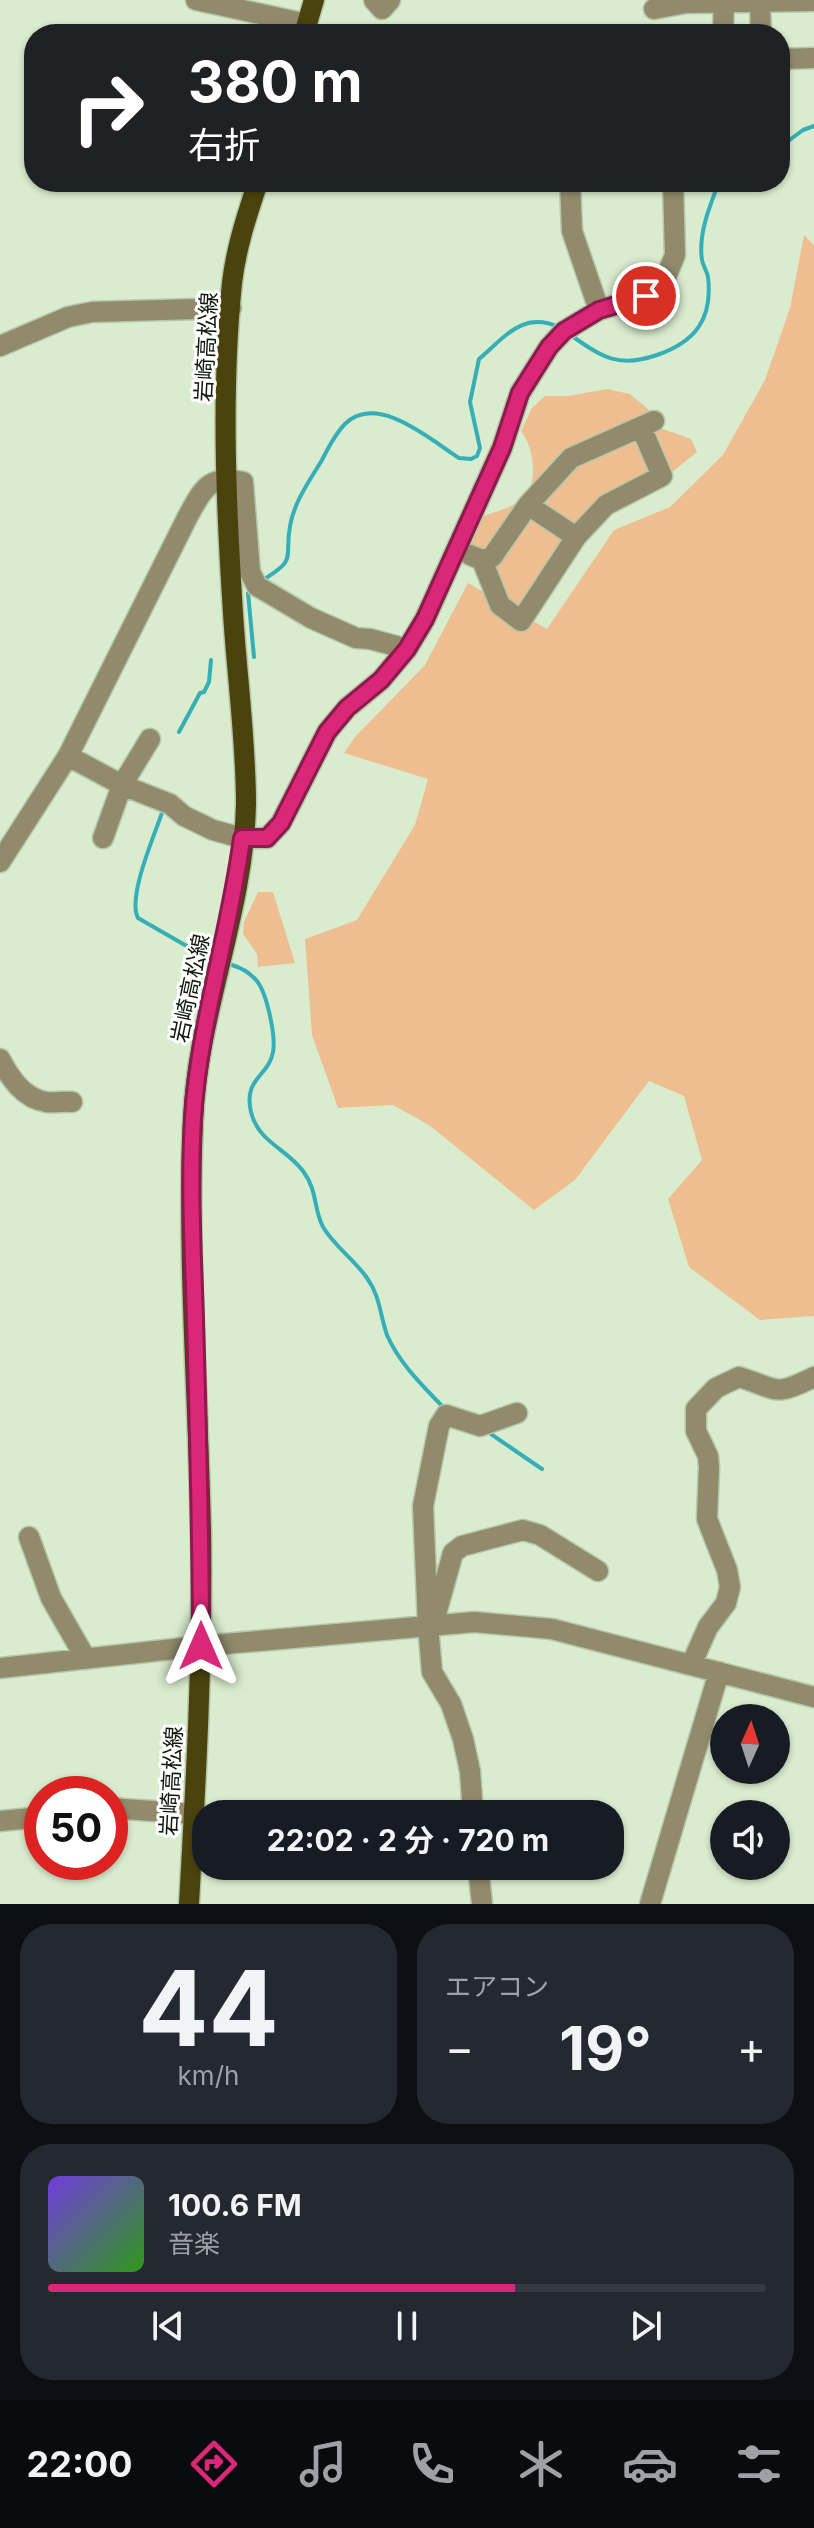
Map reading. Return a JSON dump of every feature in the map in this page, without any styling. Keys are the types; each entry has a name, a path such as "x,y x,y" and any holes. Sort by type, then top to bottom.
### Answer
{"main road":[{"path":"307,24 314,0"},
{"name":"岩崎高松線","path":"195,1800 201,1646 201,1532 193,1244 193,1120 198,1066 237,882 246,809 244,726 233,616 226,478 233,282 241,235 255,192"},
{"name":"岩崎高松線","path":"189,1904 192,1850"}],"street":[{"path":"196,0 286,24"},
{"path":"374,0 382,9 390,0"},
{"path":"723,24 724,1"},
{"path":"654,9 724,1 814,1"},
{"path":"760,3 761,24"},
{"path":"790,59 814,58"},
{"path":"570,192 572,231 599,310"},
{"path":"68,756 122,785 170,804 184,816 213,830 242,838 267,838 281,823 327,732 347,708 381,680 407,649 425,619 502,448 520,393 549,347 564,331 599,310 646,296 664,282 675,255 673,192"},
{"path":"0,346 68,317 92,312 231,308"},
{"path":"455,549 482,560 492,557 528,505 571,458 647,424 662,476 606,505 576,537 521,621 500,605 482,560"},
{"path":"0,862 68,756 204,489 226,478 243,482 250,572 257,586 311,618 356,638 407,649"},
{"path":"528,505 576,537"},
{"path":"103,838 122,785 150,739"},
{"path":"0,1059 25,1094 47,1102 72,1102"},
{"path":"691,1665 708,1627 726,1603 730,1587 727,1570 707,1519 708,1456 696,1431 696,1409 716,1388 739,1377 773,1391 786,1391 814,1377"},
{"path":"472,1800 463,1739 451,1704 432,1672 423,1506 439,1426 446,1415 480,1426 517,1413"},
{"path":"431,1625 453,1553 462,1546 523,1530 540,1535 598,1571"},
{"path":"29,1537 51,1598 86,1659"},
{"path":"0,1668 201,1646 474,1622 552,1629 814,1697"},
{"path":"650,1904 719,1672"},
{"path":"128,1809 192,1814"},
{"path":"0,1821 24,1819"},
{"path":"479,1880 482,1904"}],"shaded area":[{"path":"804,235 814,245 814,1316 760,1320 689,1267 668,1199 702,1160 684,1096 649,1081 575,1180 534,1210 429,1125 393,1105 338,1108 312,1035 305,939 357,920 415,825 428,779 344,753 355,737 425,665 468,583 485,593 475,566 461,560 480,517 521,500 531,485 532,456 521,431 532,408 545,396 568,396 607,389 630,394 648,409 663,429 691,439 697,452 661,481 610,509 578,541 529,619 547,629 614,530 670,507 723,455 765,380 790,308"},
{"path":"258,892 273,892 295,963 258,967 257,954 243,934 244,922"}],"waterway":[{"path":"790,140 814,126"},
{"path":"572,336 602,355 622,361 657,355 691,336 699,327 707,305 708,277 701,250 706,220 716,192"},
{"path":"263,580 285,562 295,508 332,441 345,424 358,416 372,413 388,416 404,422 459,458 471,459 477,456 480,448 470,402 479,359 525,324 535,322 559,327"},
{"path":"253,590 248,593 254,657"},
{"path":"179,732 209,682 211,660"},
{"path":"163,810 139,881 136,896 138,918 204,956"},
{"path":"232,965 246,971 257,981 272,1026 274,1045 271,1060 250,1092 249,1101 255,1122 266,1138 303,1171 311,1186 323,1227 371,1285 392,1345 412,1374 443,1407"},
{"path":"488,1432 542,1469"}],"route":[{"path":"201,1646 193,1120 198,1066 237,882 242,838 267,838 281,823 327,732 347,708 381,680 407,649 425,619 502,448 520,393 549,347 564,331 599,310 646,296"}]}
